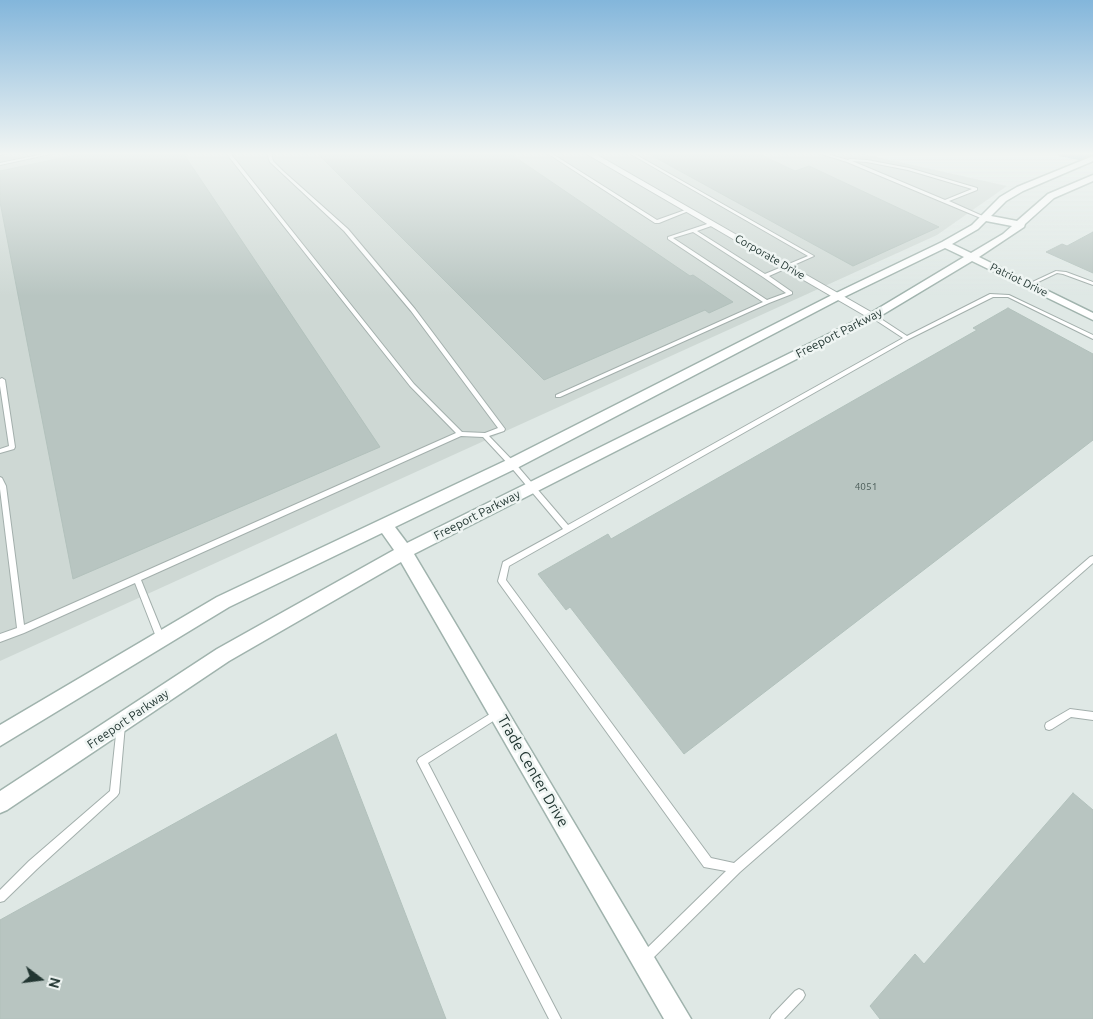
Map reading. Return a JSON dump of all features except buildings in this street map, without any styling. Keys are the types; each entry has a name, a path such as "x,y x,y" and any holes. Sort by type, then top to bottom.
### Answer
{"main road":[{"path":"0,736 223,602 512,464 838,296 945,244 975,227 1001,201"},
{"name":"Freeport Parkway","path":"0,803 223,655 404,552 873,316 973,258 1021,224 1046,201"},
{"path":"985,218 1021,224"},
{"name":"Patriot Drive","path":"945,244 1093,316"},
{"name":"Trade Center Drive","path":"385,525 404,552 499,712 678,1019"}],"street":[{"name":"Corporate Drive","path":"672,201 873,316"}],"lane":[{"path":"266,201 412,385 460,434"},
{"path":"0,638 137,579 460,434 486,435 502,429 413,310 346,230 314,201"},
{"path":"623,201 657,222 688,210"},
{"path":"715,201 812,256 765,276"},
{"path":"942,201 985,218"},
{"path":"712,224 670,238 767,302"},
{"path":"558,396 790,293 693,230"},
{"path":"1028,284 1056,272 1064,273 1093,284"},
{"path":"736,868 708,863 502,580 506,564 907,338 992,295 1009,296 1093,337"},
{"path":"873,316 907,338"},
{"path":"0,381 2,380 12,447 0,451"},
{"path":"486,435 567,529"},
{"path":"0,480 3,486 21,630"},
{"path":"643,960 736,868 1093,559"},
{"path":"137,579 161,639"},
{"path":"499,712 422,761 555,1019"},
{"path":"1049,726 1070,713 1093,716"},
{"path":"0,897 114,793 121,724"},
{"path":"776,1019 799,995"}],"shaded area":[{"path":"0,201 986,201 937,235 0,661"}]}
